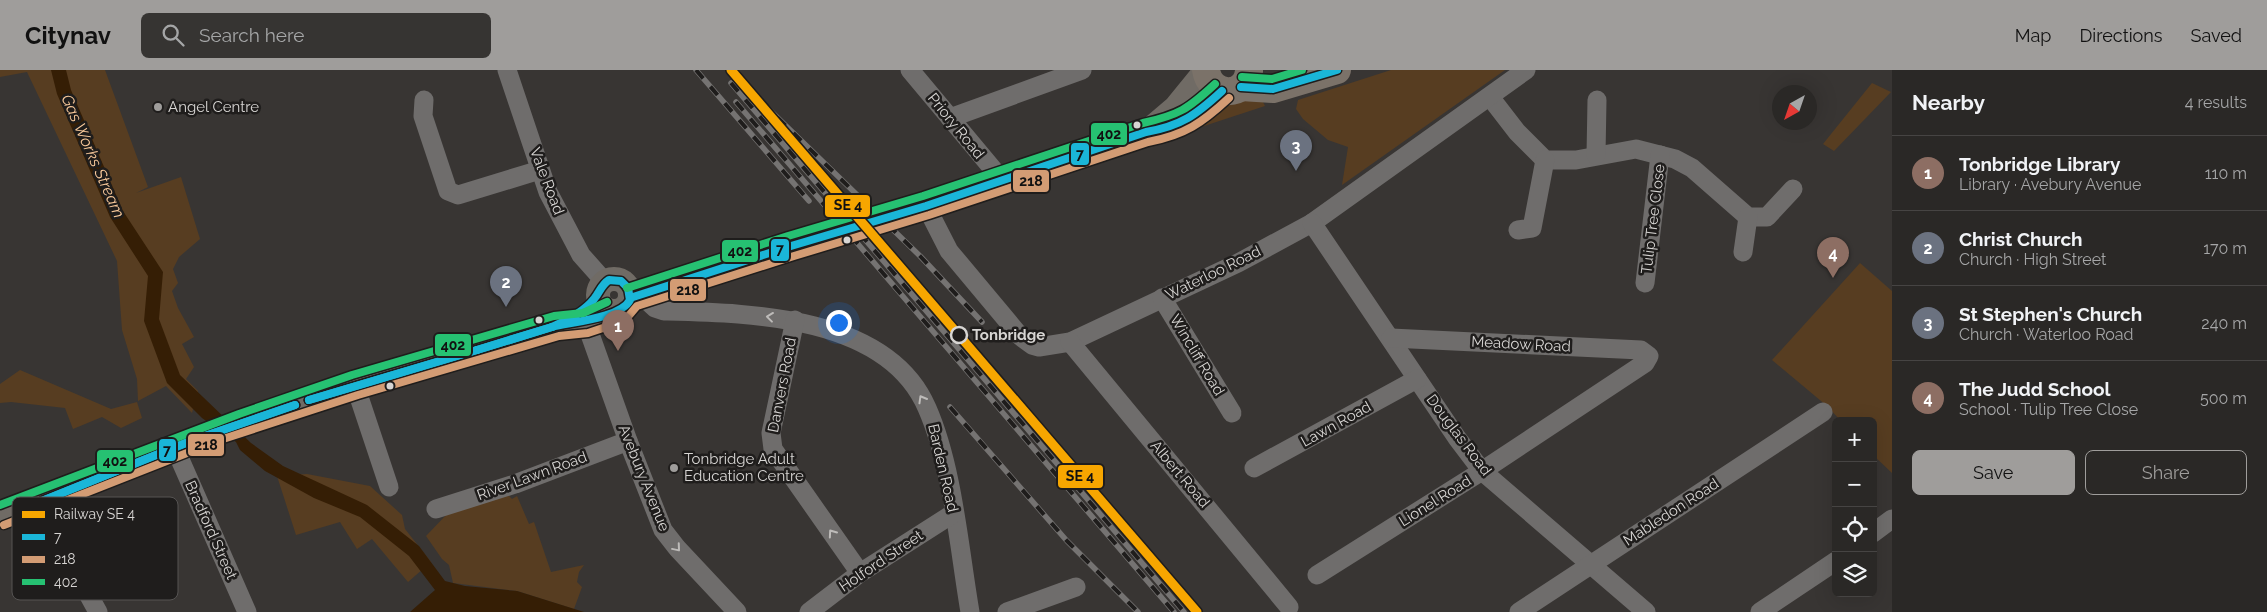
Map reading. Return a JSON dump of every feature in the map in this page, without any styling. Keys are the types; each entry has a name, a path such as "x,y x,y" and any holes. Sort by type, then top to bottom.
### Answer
{"highway":[{"path":"1268,70 1303,81"},
{"path":"1225,78 1273,89 1337,70"}],"main road":[{"path":"605,296 621,310 636,297 825,236 926,206 1146,132 1172,128 1183,124 1225,78"},
{"path":"52,497 217,432 355,385 557,326 586,323 605,296"},
{"path":"557,326 605,296"},
{"path":"0,516 12,512"}],"street":[{"name":"Vale Road","path":"507,70 540,170 563,223 605,296"},
{"name":"Priory Road","path":"910,70 1002,180"},
{"path":"950,118 1082,70"},
{"name":"Waterloo Road","path":"926,206 949,251 1020,336 1032,345 1039,347 1070,342 1238,263 1312,223 1526,70"},
{"path":"1490,97 1517,132 1545,160 1532,228 1518,230"},
{"path":"424,100 423,116 448,191 458,195 540,170"},
{"path":"1596,155 1597,100"},
{"name":"Tulip Tree Close","path":"1545,160 1576,160 1636,149 1660,155 1674,159 1692,168 1748,217"},
{"name":"Tulip Tree Close","path":"1646,283 1660,155"},
{"path":"1743,252 1748,217 1767,217 1793,189"},
{"name":"Douglas Road","path":"1312,223 1457,438 1482,471 1646,612"},
{"name":"Barden Road","path":"636,297 664,311 731,312 795,320 876,349 897,366 914,385 927,407 940,446 954,512 970,612"},
{"name":"Wincliff Road","path":"1162,298 1232,412"},
{"name":"Danvers Road","path":"795,320 771,433 773,448 860,573"},
{"name":"Avebury Avenue","path":"586,323 628,441 664,530 677,548 737,612"},
{"name":"Meadow Road","path":"1391,338 1641,350 1649,356"},
{"name":"Albert Road","path":"1070,342 1289,607"},
{"name":"Lionel Road","path":"1317,575 1482,471 1645,364 1649,356"},
{"name":"Lawn Road","path":"1254,468 1417,379"},
{"path":"355,385 388,487"},
{"name":"Mabledon Road","path":"1519,612 1823,412"},
{"name":"River Lawn Road","path":"436,509 516,484 628,441"},
{"name":"Bradford Street","path":"175,448 248,612"},
{"name":"Holford Street","path":"810,612 860,573 954,512"},
{"path":"1877,529 1892,518"},
{"path":"1760,612 1832,563"},
{"path":"1007,612 1076,587"},
{"path":"91,600 98,612"}],"shaded area":[{"path":"0,70 105,70 148,187 136,193 181,177 200,239 179,257 173,269 178,283 172,291 178,308 194,337 182,344 194,367 186,379 198,391 192,413 166,386 138,401 137,379 122,330 117,261 27,72 0,77"},
{"path":"1391,70 1505,70 1342,185 1348,147 1328,140 1303,119 1296,109 1298,100"},
{"path":"1872,83 1891,92 1834,151 1823,144"},
{"path":"1261,98 1265,106 1201,127 1202,119 1223,107"},
{"path":"1860,263 1892,291 1892,473 1877,459 1877,417 1837,417 1827,406 1772,360"},
{"path":"20,370 111,409 137,402 142,418 121,428 102,417 73,429 65,408 11,402 0,403 0,384"},
{"path":"307,474 370,486 402,515 405,529 431,562 408,582 372,539 357,549 340,522 296,535 277,476"},
{"path":"504,491 512,499 517,496 529,524 534,522 551,572 584,565 579,572 577,582 582,587 574,609 517,591 453,583 449,565 442,559 426,536 448,513"}],"water":[{"name":"Gas Works Stream","path":"51,70 66,70 71,90 123,211 163,272 159,319 180,375 251,443 283,466 367,505 419,546 445,581 465,586 517,591 584,612 410,612 435,590 409,556 360,517 314,498 265,471 240,450 236,442 202,418 167,383 144,321 148,276 110,217 57,94"}],"railway":[{"path":"696,70 809,201"},
{"path":"731,83 1184,612"},
{"path":"746,87 920,256 982,322"},
{"path":"736,102 1174,612"},
{"path":"950,407 1067,541 1138,612"}],"transit line":[{"path":"731,70 1197,612"},
{"name":"402","path":"1242,77 1272,79 1302,70"},
{"name":"7","path":"1241,87 1273,89 1337,70"},
{"name":"402","path":"627,288 788,236 923,196 1166,117 1190,105 1215,84"},
{"name":"7","path":"630,298 791,246 926,206 1146,132 1179,123 1196,113 1222,91"},
{"name":"218","path":"75,497 220,440 358,395 559,336 588,333 603,328 614,321 626,319 637,306 929,215 1148,142 1172,136 1192,127 1229,98"},
{"name":"7","path":"609,280 621,281 628,288 630,300 625,306 606,315 552,327 581,312 609,280"},
{"name":"402","path":"21,497 239,414 352,375 554,316 583,313 607,302"},
{"name":"7","path":"477,350 552,327"},
{"name":"7","path":"477,350 552,327"},
{"name":"7","path":"309,400 477,350"},
{"name":"7","path":"309,400 477,350"},
{"name":"7","path":"52,497 193,440 295,405"},
{"name":"7","path":"52,497 191,441 295,405"},
{"name":"402","path":"0,505 12,500"},
{"name":"218","path":"4,525 12,522"}],"place":[{"name":"Angel Centre","path":"158,107"},
{"name":"St Stephen's Church","path":"1296,171"},
{"name":"The Judd School","path":"1833,278"},
{"name":"Christ Church","path":"506,307"},
{"name":"Tonbridge","path":"959,335"},
{"name":"Tonbridge Library","path":"618,351"},
{"name":"Tonbridge Adult Education Centre","path":"674,468"}]}
